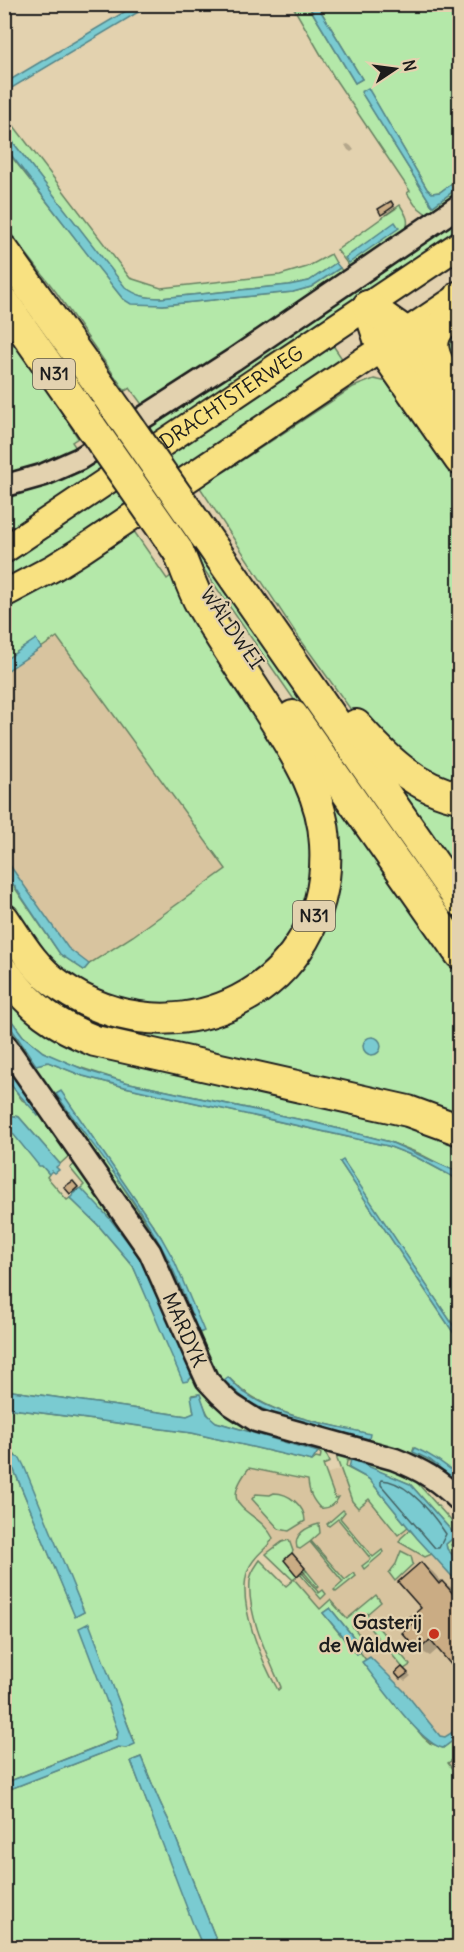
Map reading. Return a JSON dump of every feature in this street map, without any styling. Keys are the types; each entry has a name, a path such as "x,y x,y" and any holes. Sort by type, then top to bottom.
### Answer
{"highway":[{"name":"WÂLDWEI","path":"4,251 459,901"},
{"path":"459,296 455,314 436,332 433,349 441,369 459,396"},
{"name":"WÂLDWEI","path":"4,302 459,954"},
{"path":"368,306 393,340 459,410"},
{"path":"393,340 459,460"},
{"name":"N31","path":"4,919 30,958 59,986 111,1012 138,1018 157,1019 193,1017 218,1010 244,998 264,985 281,969 297,950 308,931 322,892 326,866 319,805 297,756 200,604 178,551"},
{"name":"N31","path":"275,636 312,667 356,725 401,771 438,792 459,797"},
{"path":"4,972 32,1005 49,1018 70,1031 95,1041 408,1111 459,1130"}],"main road":[{"name":"DRACHTSTERWEG","path":"4,550 459,244"},
{"path":"4,594 82,550 459,296"}],"street":[{"name":"DRACHTSTERWEG","path":"4,486 43,475 79,459 232,360 459,205"},
{"name":"MARDYK","path":"4,1042 150,1252 207,1380 220,1394 232,1405 257,1421 412,1466 430,1475 459,1502"}],"shaded area":[{"path":"57,636 226,869 133,936 89,964 68,948 5,857 4,672"},
{"path":"226,1457 326,1474 349,1468 369,1479 417,1538 445,1566 459,1584 459,1728 445,1737 440,1736 386,1671 370,1657 366,1660 360,1652 363,1649 330,1608 323,1613 198,1486"}],"green space":[{"path":"292,5 308,5 355,83 362,79 317,5 459,5 459,178 440,192 432,193 427,189 368,89 362,93 431,204 433,206 459,187 459,198 429,216 415,205 407,193 410,191 335,79"},
{"path":"4,113 130,278 161,288 280,275 307,267 331,254 336,263 309,281 289,285 161,298 134,293 125,288 5,132"},
{"path":"4,147 123,299 163,305 293,292 311,287 340,268 346,276 146,410 130,388 125,391 56,292 5,226"},
{"path":"400,205 407,219 405,233 352,270 337,250"},
{"path":"459,212 459,233 5,540 5,491 45,479"},
{"path":"459,316 459,387 442,354"},
{"path":"4,322 78,438 72,442 78,451 4,479"},
{"path":"330,341 345,363 5,585 5,560"},
{"path":"374,379 392,383 459,474 459,792 451,790 359,721 295,632 199,486 353,387"},
{"path":"131,527 167,579 172,575 313,806 311,911 258,980 166,1012 74,988 5,904 4,872 60,954 84,970 89,964 133,936 226,869 57,637 41,648 35,640 5,660 5,603"},
{"path":"198,538 459,916 459,938 187,545"},
{"path":"303,751 459,977 459,1125 93,1033 25,982 5,953 4,933 55,989 199,1020 318,921"},
{"path":"373,752 459,803 459,882"},
{"path":"5,979 30,1007 459,1136 459,1174 418,1153 390,1142 316,1123 125,1082 63,1062 43,1052 23,1036 5,1012"},
{"path":"4,1019 36,1065 48,1062 83,1076 125,1087 388,1146 416,1157 459,1180 459,1334 343,1161 340,1162 459,1341 459,1477 414,1448 413,1451 430,1460 459,1483 459,1496 281,1425 223,1392 163,1269 5,1036","holes":["61,1092 161,1237 203,1331 199,1333 157,1239","228,1377 259,1401 276,1409 312,1421 369,1434 369,1439 299,1421 240,1396"]},
{"path":"5,1048 72,1153 60,1164 19,1117 5,1114 4,1074 22,1100 29,1104 38,1115 39,1113 5,1063"},
{"path":"5,1127 49,1174 47,1177 67,1200 70,1198 98,1225 133,1266 151,1305 134,1248 81,1188 84,1185 70,1168 76,1163 130,1227 200,1376 324,1450 330,1462 323,1465 335,1498 339,1497 329,1507 320,1508 317,1505 310,1492 308,1480 249,1468 240,1482 236,1493 237,1501 266,1528 273,1538 254,1560 248,1570 245,1583 245,1598 252,1632 278,1690 281,1687 255,1622 250,1581 252,1572 260,1560 286,1586 293,1580 266,1554 282,1542 289,1540 292,1553 319,1586 317,1588 290,1555 288,1556 319,1593 323,1590 326,1594 321,1599 300,1574 294,1579 320,1609 330,1600 347,1619 376,1595 381,1602 367,1614 410,1665 404,1669 362,1619 352,1626 369,1646 364,1650 330,1608 323,1613 356,1654 360,1652 366,1660 363,1663 423,1737 430,1743 443,1748 459,1736 459,1766 454,1759 448,1763 459,1778 459,1936 432,1948 219,1947 141,1757 131,1761 203,1947 5,1947 5,1791 118,1747 126,1748 135,1743 88,1624 118,1731 116,1739 5,1783 5,1463 14,1470 75,1616 84,1612 15,1455 5,1455 5,1408 192,1433 312,1461 316,1458 320,1459 321,1454 216,1422 208,1414 199,1394 192,1395 194,1414 187,1416 5,1390"},
{"path":"343,1450 412,1477 454,1524 458,1521 459,1539 451,1545 455,1550 459,1547 459,1562 447,1549 446,1544 456,1536 410,1484 351,1460 347,1461 346,1467 369,1479 408,1527 398,1535 369,1499 358,1508 352,1501 337,1459"},
{"path":"256,1494 285,1495 295,1501 302,1510 305,1521 289,1531 279,1529 252,1499"},
{"path":"343,1510 345,1512 340,1518 373,1557 382,1550 384,1552 364,1569 362,1566 371,1559 338,1519 329,1526 327,1524"},
{"path":"319,1524 320,1533 311,1541 345,1580 354,1573 356,1576 336,1592 334,1590 343,1582 310,1542 300,1549 297,1548 299,1535 306,1529"},
{"path":"410,1530 432,1554 425,1557 399,1542"},
{"path":"401,1551 411,1556 413,1564 395,1581 389,1573 396,1564"}],"water":[{"path":"136,5 150,5 5,92 5,83"},
{"path":"308,5 317,5 362,79 355,83"},
{"path":"368,88 427,189 432,193 440,192 459,178 459,187 433,206 361,92"},
{"path":"5,132 125,287 138,294 161,298 289,285 309,281 336,263 340,268 311,287 293,292 163,305 131,304 123,299 5,147"},
{"path":"395,222 399,228 349,263 345,258"},
{"path":"36,639 41,648 5,672 5,660"},
{"path":"4,857 68,948 89,964 84,970 60,954 5,872"},
{"path":"5,1012 23,1036 43,1052 85,1070 125,1082 316,1123 390,1142 453,1170 459,1174 459,1180 416,1157 388,1146 125,1087 83,1076 48,1062 36,1065 5,1019"},
{"path":"368,1037 376,1037 381,1042 379,1053 368,1055 363,1050 363,1042"},
{"path":"4,1063 40,1113 38,1116 11,1085"},
{"path":"61,1091 161,1237 174,1260 204,1331 199,1333 173,1270 157,1239 130,1197 56,1094"},
{"path":"4,1114 19,1117 60,1164 56,1167 59,1170 49,1174 42,1166 39,1166 5,1127"},
{"path":"343,1160 459,1334 459,1341 340,1162"},
{"path":"81,1188 111,1220 143,1262 192,1377 188,1381 183,1382 133,1266 98,1225 70,1198 72,1193"},
{"path":"228,1377 242,1391 274,1409 305,1419 370,1434 369,1439 295,1421 266,1411 238,1393 224,1380"},
{"path":"5,1390 187,1416 194,1413 191,1396 200,1394 207,1414 216,1422 318,1452 312,1461 192,1433 5,1408"},
{"path":"415,1448 449,1468 459,1477 459,1483 430,1460 413,1452"},
{"path":"5,1455 20,1458 24,1466 84,1612 75,1617 14,1470 5,1463"},
{"path":"351,1459 410,1484 456,1536 446,1544 447,1549 459,1562 459,1584 417,1538 369,1479 349,1468"},
{"path":"330,1608 363,1649 357,1654 323,1613"},
{"path":"89,1623 135,1744 126,1748 118,1747 5,1791 5,1783 117,1739 118,1731 79,1628"},
{"path":"370,1657 404,1691 440,1736 445,1737 459,1728 459,1736 443,1748 423,1736 400,1711 362,1662"},
{"path":"141,1757 219,1947 203,1947 193,1924 131,1761"}],"building":[{"path":"391,201 394,206 381,215 378,209"},
{"path":"73,1181 78,1187 70,1194 64,1187"},
{"path":"292,1553 305,1568 297,1576 284,1560"},
{"path":"421,1562 439,1584 442,1581 450,1590 456,1598 453,1601 460,1608 460,1661 453,1667 430,1640 418,1651 402,1633 415,1622 411,1617 421,1608 398,1582"},
{"path":"410,1616 415,1622 408,1628 403,1622"},
{"path":"402,1667 408,1673 400,1679 395,1673"}],"place":[{"name":"Gasterij de Wâldwei","path":"434,1634"}]}
